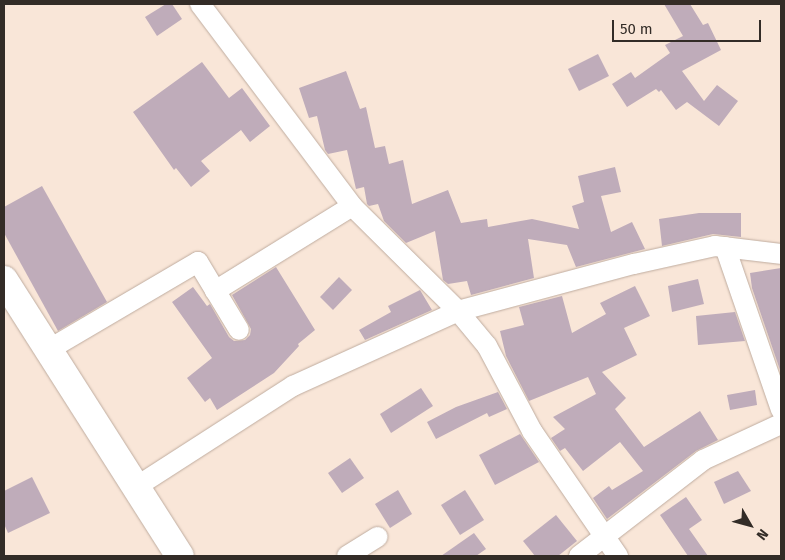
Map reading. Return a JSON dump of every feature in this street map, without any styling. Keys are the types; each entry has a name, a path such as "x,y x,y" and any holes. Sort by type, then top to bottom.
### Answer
{"main road":[{"path":"4,280 180,556"}],"street":[{"path":"200,4 352,206 458,312 487,346 532,431 618,556"},
{"path":"215,291 352,206"},
{"path":"136,487 293,386 458,312 634,264 715,246 781,254"},
{"path":"725,248 781,410"},
{"path":"48,350 198,262 239,330"},
{"path":"578,556 703,460 781,424"},
{"path":"347,556 378,537"}],"building":[{"path":"166,4 172,4 182,19 157,36 145,17"},
{"path":"664,4 690,4 703,25 708,23 721,50 682,71 704,101 717,85 738,101 719,126 687,102 676,110 661,90 659,92 656,89 627,107 612,84 631,72 635,78 670,53 665,45 683,36"},
{"path":"598,54 609,76 579,91 568,69"},
{"path":"202,62 229,98 242,88 270,126 250,142 241,130 201,161 210,171 191,187 176,168 174,170 133,112"},
{"path":"346,71 360,109 366,107 375,148 385,146 389,164 403,160 412,204 448,190 461,223 487,219 488,227 532,219 579,229 572,206 584,202 578,176 615,167 621,192 601,196 611,232 632,222 645,249 576,267 567,245 528,239 534,278 471,295 467,281 448,284 443,280 435,231 406,243 384,221 378,204 369,206 367,204 364,187 356,189 347,150 328,154 325,150 317,116 309,118 299,88"},
{"path":"42,186 107,302 58,331 4,233 4,207"},
{"path":"699,213 741,213 741,237 713,234 662,246 659,219"},
{"path":"276,267 315,330 298,344 299,346 274,373 217,410 210,398 205,402 187,378 212,358 172,302 193,287 207,306 210,304 229,337 234,341 245,340 250,335 251,329 232,295"},
{"path":"781,268 781,373 752,288 750,273"},
{"path":"339,277 352,290 333,310 320,297"},
{"path":"698,279 704,304 672,312 668,286"},
{"path":"635,286 650,316 624,328 637,355 602,372 626,398 615,409 644,447 700,411 718,440 696,451 607,519 593,498 609,486 612,490 643,471 620,442 583,471 565,448 560,451 551,438 565,429 553,417 596,394 588,377 529,401 506,356 500,331 524,325 519,307 562,296 572,333 606,314 600,303"},
{"path":"420,290 432,310 365,340 359,330 391,312 388,306"},
{"path":"735,312 745,341 698,345 696,316"},
{"path":"421,388 433,406 391,433 380,414"},
{"path":"755,390 757,405 730,410 727,395"},
{"path":"498,392 507,409 489,417 487,413 436,439 427,422 456,407"},
{"path":"520,434 539,462 495,485 479,455"},
{"path":"350,458 364,478 342,493 328,473"},
{"path":"738,471 751,491 724,504 714,482"},
{"path":"32,477 50,513 8,533 4,524 4,491"},
{"path":"398,490 412,514 390,528 375,504"},
{"path":"465,490 484,520 460,535 441,505"},
{"path":"686,497 702,520 689,529 708,556 688,556 660,515"},
{"path":"556,515 577,541 558,556 535,556 523,541"},
{"path":"474,533 486,549 476,556 441,556"}]}
